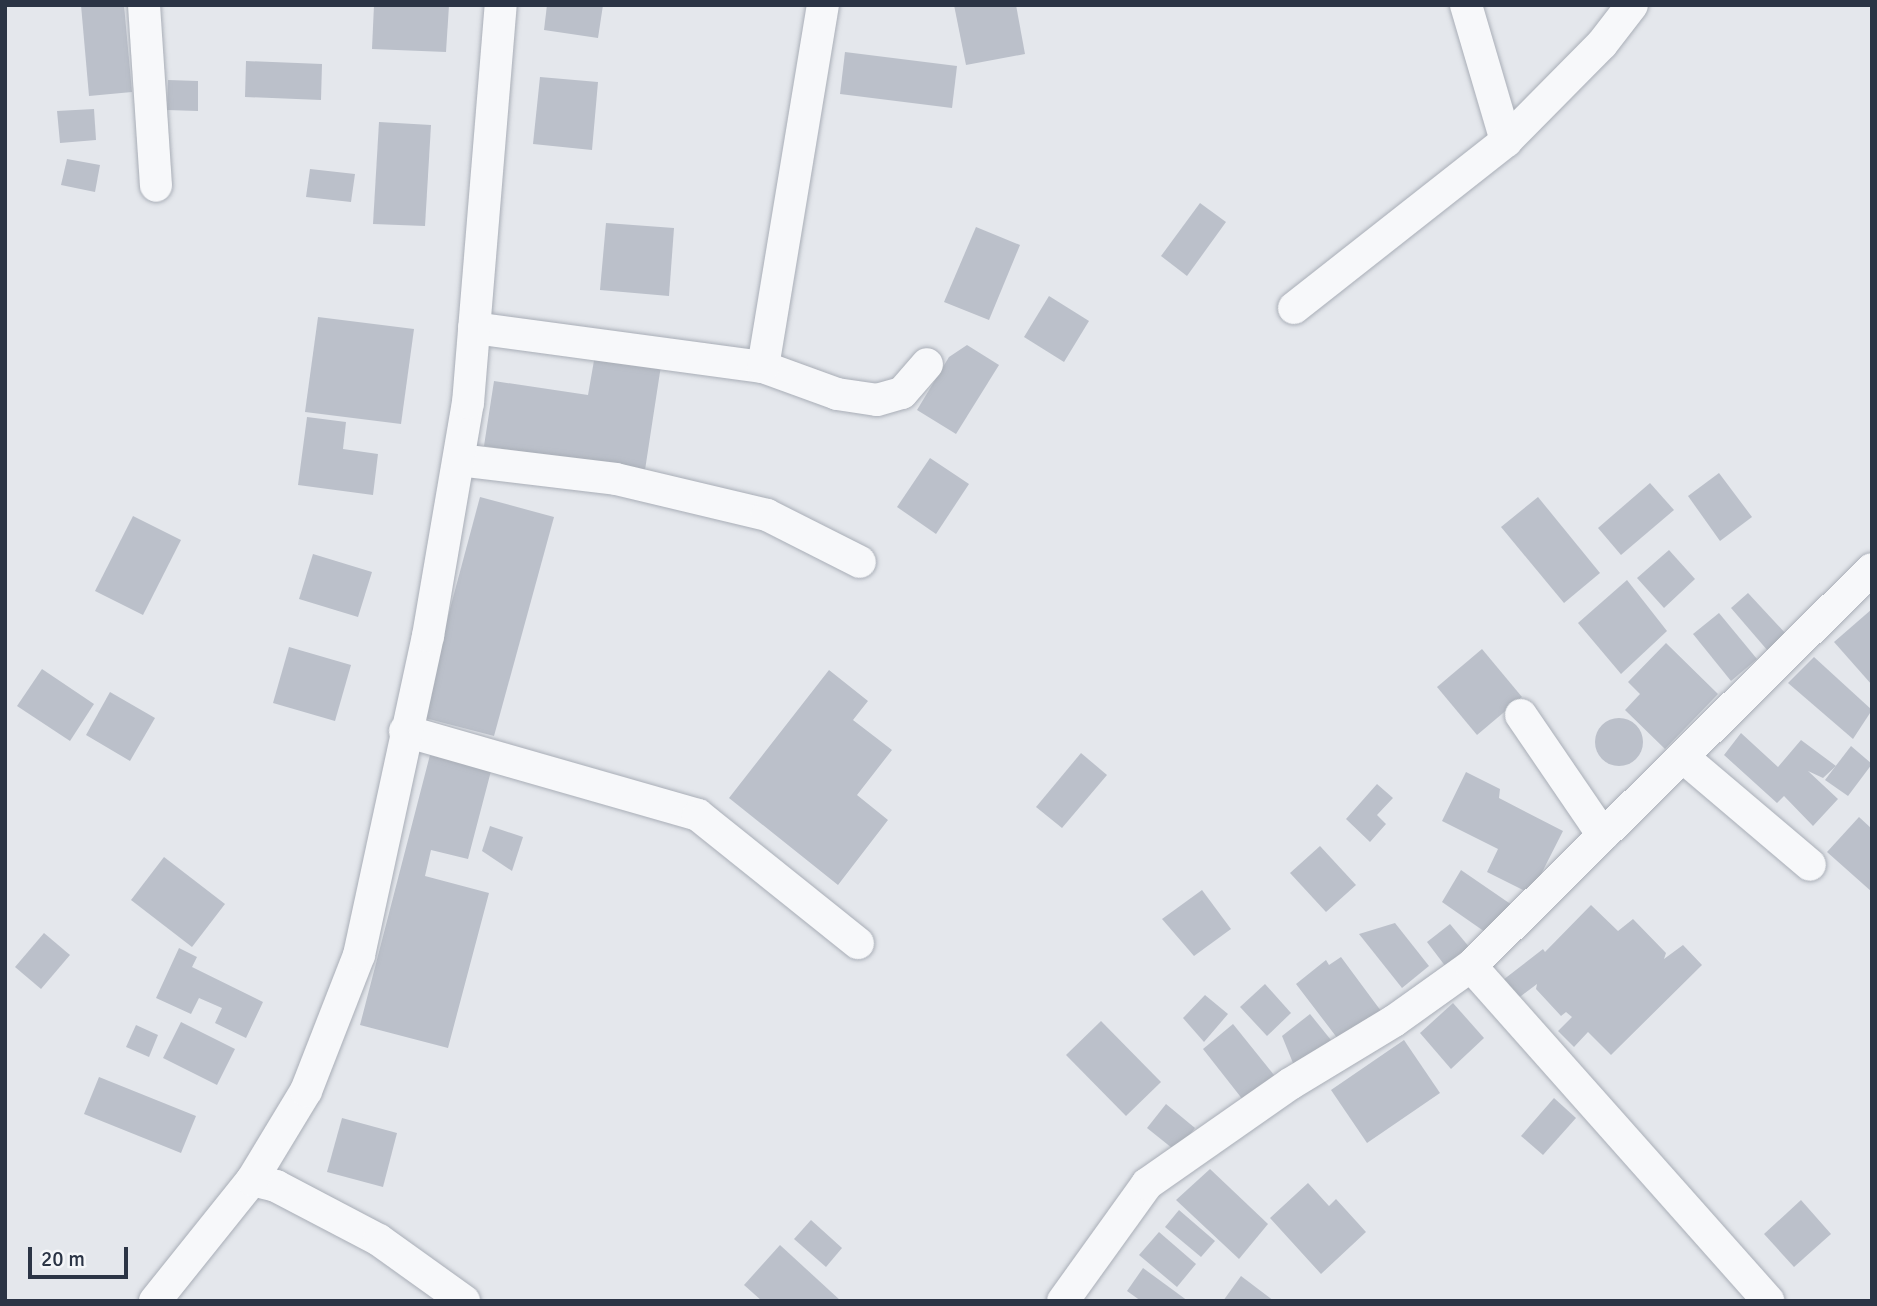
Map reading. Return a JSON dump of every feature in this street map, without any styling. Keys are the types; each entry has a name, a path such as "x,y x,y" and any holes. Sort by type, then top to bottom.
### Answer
{"street":[{"path":"144,5 156,186"},
{"path":"155,1301 252,1180 306,1091 359,955 458,460 474,328 501,5"},
{"path":"763,367 823,5"},
{"path":"1466,5 1506,141"},
{"path":"1294,308 1506,141 1602,44 1632,5"},
{"path":"474,328 763,367 837,394 877,400 902,393 927,364"},
{"path":"458,460 616,479 767,515 860,562"},
{"path":"1063,1301 1147,1184 1471,966 1872,569"},
{"path":"1521,715 1603,835"},
{"path":"405,732 698,815 858,943"},
{"path":"1684,758 1810,865"},
{"path":"1471,966 1768,1301"},
{"path":"252,1180 276,1186 379,1240 464,1301"}],"building":[{"path":"81,5 124,5 132,92 89,96"},
{"path":"374,5 449,5 446,52 372,49"},
{"path":"547,5 603,5 598,38 544,30"},
{"path":"954,5 1016,5 1025,54 966,65"},
{"path":"845,52 957,66 952,108 840,94"},
{"path":"246,61 322,64 321,100 245,97"},
{"path":"540,77 598,82 592,150 533,144"},
{"path":"168,80 198,81 198,111 167,110"},
{"path":"94,109 96,140 60,143 57,111"},
{"path":"379,122 431,125 425,226 373,224"},
{"path":"67,159 100,165 95,192 61,185"},
{"path":"310,169 355,174 351,202 306,197"},
{"path":"1200,203 1226,222 1187,276 1161,256"},
{"path":"606,223 674,228 669,296 600,290"},
{"path":"976,227 1020,245 989,320 944,302"},
{"path":"1049,296 1089,321 1064,362 1024,337"},
{"path":"318,317 414,329 401,424 305,412"},
{"path":"967,345 999,365 956,434 917,410 949,357"},
{"path":"596,349 662,359 645,470 484,446 494,381 588,395"},
{"path":"307,417 346,422 343,449 378,454 373,495 298,485"},
{"path":"930,458 969,484 936,534 897,507"},
{"path":"1719,473 1752,517 1720,541 1688,496"},
{"path":"1650,483 1674,510 1621,555 1598,528"},
{"path":"480,497 554,517 494,736 421,717"},
{"path":"1538,497 1600,573 1564,603 1501,527"},
{"path":"133,516 181,540 143,615 95,591"},
{"path":"1669,550 1695,579 1664,608 1637,578"},
{"path":"313,554 372,572 358,617 299,599"},
{"path":"1627,580 1667,631 1621,674 1578,623"},
{"path":"1748,593 1787,635 1768,651 1731,608"},
{"path":"1872,609 1872,685 1834,642"},
{"path":"1719,613 1757,659 1731,681 1693,634"},
{"path":"1666,643 1718,694 1665,749 1625,710 1640,694 1628,682"},
{"path":"289,647 351,665 335,721 273,703"},
{"path":"1482,649 1522,697 1477,735 1437,687"},
{"path":"1814,657 1872,710 1853,739 1788,683"},
{"path":"42,669 94,704 70,741 17,706"},
{"path":"829,670 868,701 853,720 892,750 857,795 888,820 838,885 729,798"},
{"path":"110,692 155,718 130,761 86,735"},
{"path":"1619,718 1636,725 1643,742 1636,759 1619,766 1602,759 1595,742 1602,725"},
{"path":"1741,733 1778,767 1801,740 1836,766 1823,778 1808,771 1838,799 1813,826 1784,796 1777,803 1724,755"},
{"path":"1851,746 1872,764 1848,796 1825,780"},
{"path":"1081,753 1107,775 1062,828 1036,807"},
{"path":"430,755 491,771 468,859 431,850 425,876 489,893 448,1048 360,1025"},
{"path":"1466,772 1500,789 1499,798 1563,831 1531,894 1487,872 1498,849 1442,821"},
{"path":"1377,784 1393,798 1377,815 1386,824 1370,842 1346,819"},
{"path":"1859,817 1872,829 1872,892 1827,852"},
{"path":"490,826 523,837 512,871 482,851"},
{"path":"1320,846 1356,885 1326,912 1290,873"},
{"path":"164,857 225,904 192,947 131,900"},
{"path":"1461,870 1512,905 1488,934 1442,902"},
{"path":"1202,890 1231,929 1194,956 1162,919"},
{"path":"1591,905 1618,931 1633,919 1666,953 1664,959 1683,945 1702,965 1611,1055 1588,1032 1574,1047 1558,1031 1572,1017 1566,1012 1561,1016 1536,989 1537,984 1517,999 1503,980 1543,949 1545,952"},
{"path":"1395,923 1429,966 1402,988 1359,934"},
{"path":"1450,924 1470,948 1446,967 1427,942"},
{"path":"44,933 70,955 41,989 15,967"},
{"path":"179,948 197,957 192,967 263,1002 246,1038 215,1023 222,1008 199,998 191,1014 156,998"},
{"path":"1341,957 1381,1011 1338,1039 1296,984 1326,960 1329,965"},
{"path":"1265,984 1291,1013 1267,1036 1240,1007"},
{"path":"1205,995 1228,1014 1204,1042 1183,1018"},
{"path":"1453,1003 1484,1038 1451,1069 1420,1033"},
{"path":"1310,1014 1331,1040 1295,1068 1282,1036"},
{"path":"1101,1021 1161,1082 1126,1116 1066,1055"},
{"path":"181,1022 235,1049 217,1085 163,1058"},
{"path":"1233,1024 1278,1080 1247,1105 1203,1049"},
{"path":"136,1025 158,1035 149,1057 126,1047"},
{"path":"1404,1040 1440,1093 1367,1143 1331,1090"},
{"path":"99,1077 196,1116 181,1153 84,1114"},
{"path":"1554,1098 1576,1118 1543,1155 1521,1136"},
{"path":"1166,1104 1195,1128 1177,1152 1147,1128"},
{"path":"342,1118 397,1133 383,1187 327,1172"},
{"path":"1210,1169 1268,1224 1239,1259 1176,1200"},
{"path":"1308,1183 1329,1206 1336,1199 1366,1232 1321,1274 1270,1218"},
{"path":"1801,1200 1831,1234 1794,1267 1764,1234"},
{"path":"1179,1210 1215,1241 1201,1257 1165,1227"},
{"path":"811,1220 842,1248 826,1267 794,1239"},
{"path":"1159,1232 1196,1264 1177,1287 1139,1255"},
{"path":"780,1245 841,1301 762,1301 744,1285"},
{"path":"1143,1268 1188,1301 1141,1301 1127,1291"},
{"path":"1241,1276 1274,1301 1223,1301"}]}
